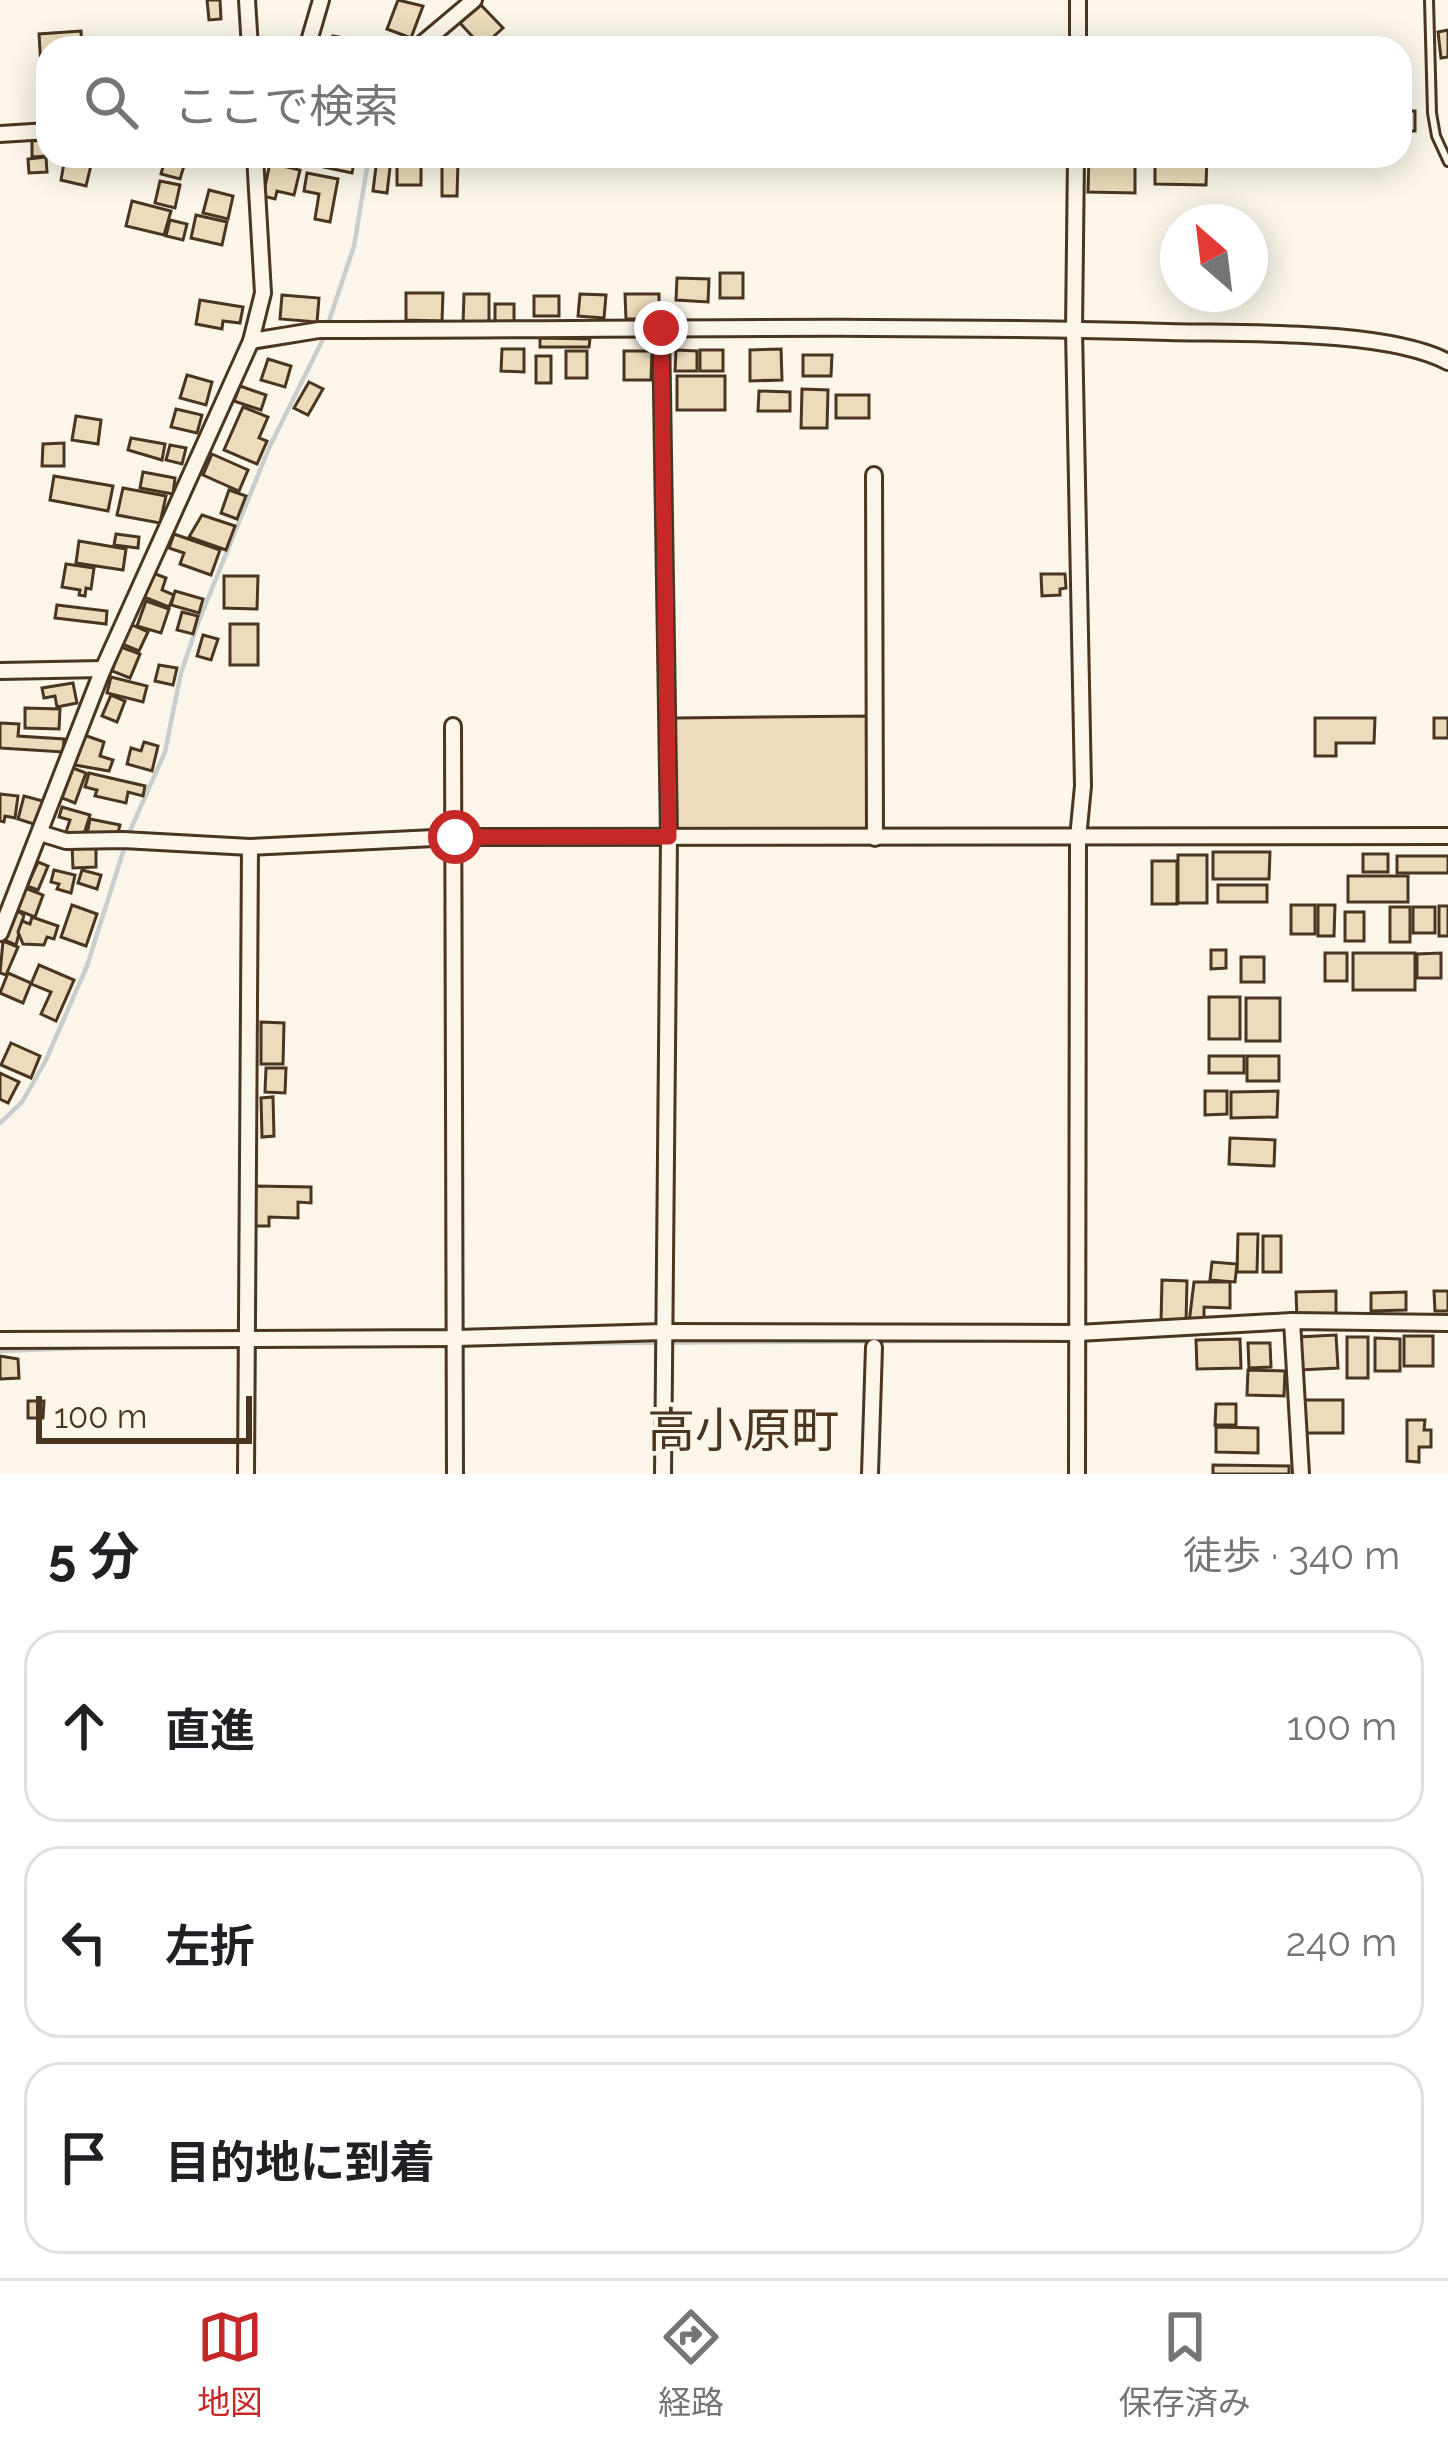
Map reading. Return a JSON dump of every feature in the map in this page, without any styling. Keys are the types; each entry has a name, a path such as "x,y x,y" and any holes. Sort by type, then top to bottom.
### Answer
{"street":[{"path":"247,0 249,36"},
{"path":"310,36 321,0"},
{"path":"431,36 474,0"},
{"path":"1078,0 1078,36"},
{"path":"0,134 36,132"},
{"path":"0,933 103,669 251,341 263,293 256,168"},
{"path":"1076,168 1074,330 1083,786 1078,838 1077,1474"},
{"path":"661,328 669,837 662,1474"},
{"path":"251,341 327,330 1074,330 1297,336 1429,352 1448,362"},
{"path":"874,475 875,838"},
{"path":"0,671 103,669"},
{"path":"453,727 455,1474"},
{"path":"40,833 66,842 250,848 455,837 1448,836"},
{"path":"246,1474 250,848"},
{"path":"1292,1321 1300,1474"},
{"path":"0,1340 456,1343 1078,1333 1292,1321 1448,1323"},
{"path":"870,1474 874,1347"}],"lane":[{"path":"1429,0 1432,113 1448,162"}],"building":[{"path":"207,0 220,0 221,19 209,20"},
{"path":"398,0 423,6 412,36 387,29"},
{"path":"480,4 503,28 494,36 472,36 460,23"},
{"path":"1448,30 1448,57 1441,58 1438,32"},
{"path":"81,31 81,36 39,36"},
{"path":"36,158 36,168 47,168 47,172 29,173 28,159"},
{"path":"63,168 90,168 86,186 61,180"},
{"path":"163,168 183,168 180,179 161,174"},
{"path":"269,168 300,170 294,195 277,191 275,199 263,196"},
{"path":"376,168 390,168 387,193 373,191"},
{"path":"397,168 421,168 421,185 397,185"},
{"path":"442,168 458,168 457,196 442,196"},
{"path":"1089,168 1135,168 1135,193 1088,192"},
{"path":"1155,168 1207,168 1206,185 1155,184"},
{"path":"307,173 338,179 330,222 315,219 319,194 304,191"},
{"path":"160,181 180,185 175,208 155,203"},
{"path":"209,190 233,196 228,219 203,213"},
{"path":"132,201 171,211 164,235 126,226"},
{"path":"196,215 227,222 222,245 191,238"},
{"path":"170,220 187,224 183,240 166,236"},
{"path":"720,273 743,273 743,298 720,298"},
{"path":"677,278 709,279 708,302 676,300"},
{"path":"406,293 443,293 442,321 406,320"},
{"path":"464,294 489,294 489,326 463,325"},
{"path":"580,294 606,295 604,318 578,316"},
{"path":"625,294 659,294 659,319 626,319"},
{"path":"282,295 319,298 317,322 280,319"},
{"path":"534,296 559,296 559,316 534,316"},
{"path":"200,300 243,307 240,323 223,321 222,329 196,324"},
{"path":"495,304 514,304 514,325 495,324"},
{"path":"540,338 590,339 589,347 540,347"},
{"path":"502,349 524,349 524,372 501,371"},
{"path":"781,349 782,380 750,381 750,350"},
{"path":"676,350 697,351 697,371 675,371"},
{"path":"700,350 723,350 723,371 700,371"},
{"path":"566,351 587,351 587,378 566,378"},
{"path":"624,351 652,351 651,380 624,380"},
{"path":"803,355 832,355 831,376 803,376"},
{"path":"536,356 551,356 551,383 536,383"},
{"path":"268,359 291,366 285,387 261,380"},
{"path":"187,375 212,382 206,405 180,398"},
{"path":"677,376 725,376 725,410 677,410"},
{"path":"309,382 323,389 308,415 294,408"},
{"path":"240,386 266,395 261,410 234,401"},
{"path":"802,389 828,390 827,428 801,428"},
{"path":"759,391 790,392 790,411 758,411"},
{"path":"836,395 869,395 869,418 836,418"},
{"path":"243,407 268,417 259,438 267,441 257,464 224,450"},
{"path":"176,409 202,415 197,433 171,427"},
{"path":"76,416 101,420 98,444 72,440"},
{"path":"131,438 165,444 162,460 128,450"},
{"path":"64,443 64,466 42,466 43,444"},
{"path":"170,445 186,448 182,464 166,460"},
{"path":"212,454 248,470 239,491 203,475"},
{"path":"143,472 175,478 173,494 140,488"},
{"path":"54,476 113,486 108,511 50,500"},
{"path":"123,488 166,496 160,523 117,515"},
{"path":"229,490 246,496 237,519 221,513"},
{"path":"202,515 235,526 226,550 189,537"},
{"path":"116,534 139,537 138,548 114,545"},
{"path":"174,534 220,550 211,575 180,564 184,553 169,548"},
{"path":"79,541 126,549 123,570 76,563"},
{"path":"66,564 94,568 85,596 79,595 80,590 62,587"},
{"path":"153,573 166,578 162,590 174,595 169,607 144,597"},
{"path":"1041,574 1065,574 1066,588 1060,589 1060,595 1042,596"},
{"path":"224,576 258,576 257,609 224,608"},
{"path":"175,591 203,599 199,613 171,605"},
{"path":"146,601 169,609 161,633 137,626"},
{"path":"57,605 107,611 106,624 55,618"},
{"path":"182,612 198,616 193,634 177,630"},
{"path":"130,624 148,632 139,651 122,644"},
{"path":"230,624 258,624 258,665 230,665"},
{"path":"203,635 218,639 211,660 197,656"},
{"path":"121,647 140,654 130,678 112,671"},
{"path":"159,665 177,668 173,685 155,681"},
{"path":"111,677 147,686 143,702 107,693"},
{"path":"73,683 77,703 57,707 55,696 44,698 42,688"},
{"path":"111,695 125,701 117,722 102,716"},
{"path":"25,708 60,709 59,729 25,728"},
{"path":"872,716 873,832 675,833 675,718"},
{"path":"1315,718 1375,718 1374,743 1336,743 1336,756 1315,756"},
{"path":"1434,718 1448,718 1448,738 1434,738"},
{"path":"0,723 19,724 18,736 64,739 63,752 0,748"},
{"path":"84,735 104,742 100,756 113,760 109,771 75,765"},
{"path":"144,742 158,746 152,771 127,764 131,748 141,751"},
{"path":"73,768 86,773 75,803 62,798"},
{"path":"89,773 145,786 143,796 128,792 126,803 95,796 97,790 85,787"},
{"path":"0,794 18,796 15,818 5,816 0,821"},
{"path":"24,796 43,801 37,825 18,819"},
{"path":"62,807 90,815 83,837 66,832 70,820 59,817"},
{"path":"90,819 120,825 116,841 87,835"},
{"path":"96,844 96,867 73,868 72,845"},
{"path":"1213,852 1270,852 1269,879 1213,879"},
{"path":"1363,854 1388,854 1388,872 1363,872"},
{"path":"1178,855 1207,855 1207,903 1178,903"},
{"path":"1397,856 1448,856 1448,873 1397,873"},
{"path":"1152,861 1177,861 1177,904 1152,904"},
{"path":"38,862 48,866 38,890 27,886"},
{"path":"54,870 75,875 71,893 51,882"},
{"path":"82,870 101,875 97,889 78,883"},
{"path":"1348,876 1408,876 1408,902 1348,902"},
{"path":"1218,885 1267,885 1267,902 1218,902"},
{"path":"25,888 43,895 35,917 17,910"},
{"path":"72,905 97,914 86,946 61,937"},
{"path":"1291,905 1315,905 1315,934 1291,934"},
{"path":"1318,905 1335,905 1334,936 1318,936"},
{"path":"1439,906 1448,906 1448,936 1439,936"},
{"path":"1390,907 1410,907 1410,942 1390,942"},
{"path":"1413,907 1435,907 1435,933 1413,933"},
{"path":"17,911 24,915 16,945 4,940"},
{"path":"1345,912 1364,912 1364,941 1345,941"},
{"path":"32,917 58,926 54,939 47,937 44,945 23,944 18,932 22,921 30,924"},
{"path":"3,941 18,947 6,975 0,973"},
{"path":"1211,950 1226,950 1226,968 1211,969"},
{"path":"1325,953 1347,953 1347,981 1325,981"},
{"path":"1353,953 1415,953 1415,990 1353,990"},
{"path":"1441,953 1441,978 1417,978 1417,954"},
{"path":"1241,957 1264,957 1264,982 1241,982"},
{"path":"39,965 74,980 56,1021 41,1014 51,992 31,984"},
{"path":"8,973 31,983 23,1003 0,993"},
{"path":"1209,997 1240,997 1240,1039 1209,1039"},
{"path":"1246,998 1280,998 1280,1041 1246,1041"},
{"path":"261,1022 284,1023 283,1064 261,1064"},
{"path":"11,1043 40,1056 31,1078 1,1065"},
{"path":"1209,1056 1244,1056 1244,1073 1209,1073"},
{"path":"1247,1056 1279,1056 1279,1081 1247,1081"},
{"path":"266,1068 286,1068 285,1093 265,1092"},
{"path":"0,1073 19,1082 8,1103 0,1099"},
{"path":"1205,1091 1227,1091 1227,1114 1205,1115"},
{"path":"1278,1091 1277,1117 1231,1118 1231,1092"},
{"path":"273,1097 274,1136 262,1137 261,1098"},
{"path":"1230,1138 1275,1140 1274,1166 1229,1164"},
{"path":"255,1186 311,1187 311,1203 298,1202 298,1218 269,1217 269,1226 254,1226"},
{"path":"1238,1234 1258,1234 1257,1272 1237,1272"},
{"path":"1263,1236 1281,1236 1281,1272 1263,1272"},
{"path":"1212,1262 1237,1264 1235,1282 1210,1280"},
{"path":"1162,1280 1187,1281 1186,1323 1161,1323"},
{"path":"1194,1282 1230,1282 1230,1308 1204,1307 1204,1323 1189,1323"},
{"path":"1336,1291 1336,1317 1297,1318 1296,1292"},
{"path":"1434,1291 1448,1291 1448,1311 1435,1311"},
{"path":"1406,1292 1406,1310 1371,1311 1371,1293"},
{"path":"1336,1335 1338,1368 1300,1370 1298,1337"},
{"path":"1404,1336 1433,1336 1433,1366 1404,1366"},
{"path":"1347,1337 1368,1337 1368,1378 1347,1378"},
{"path":"1375,1338 1400,1339 1400,1371 1375,1371"},
{"path":"1240,1339 1241,1368 1197,1369 1196,1340"},
{"path":"1248,1343 1270,1343 1271,1367 1249,1368"},
{"path":"0,1356 18,1359 19,1378 0,1379"},
{"path":"1248,1370 1285,1371 1284,1396 1247,1395"},
{"path":"1304,1400 1343,1400 1343,1433 1304,1433"},
{"path":"28,1401 44,1401 43,1418 28,1418"},
{"path":"1216,1404 1236,1404 1236,1425 1215,1425"},
{"path":"1407,1420 1425,1420 1424,1430 1431,1430 1431,1447 1419,1447 1419,1462 1407,1461"},
{"path":"1216,1427 1258,1428 1258,1453 1216,1452"},
{"path":"1213,1465 1289,1466 1289,1474 1213,1474"}],"waterway":[{"path":"328,324 354,246 367,168"},
{"path":"0,1123 22,1102 45,1062 87,966 129,833 165,752 181,673 198,623 269,448 325,335"},
{"path":"480,1344 1050,1340"},
{"path":"0,1351 132,1346"}],"district":[{"name":"高小原町","path":"743,1430"}],"route":[{"path":"455,837 669,837 661,328"}]}
